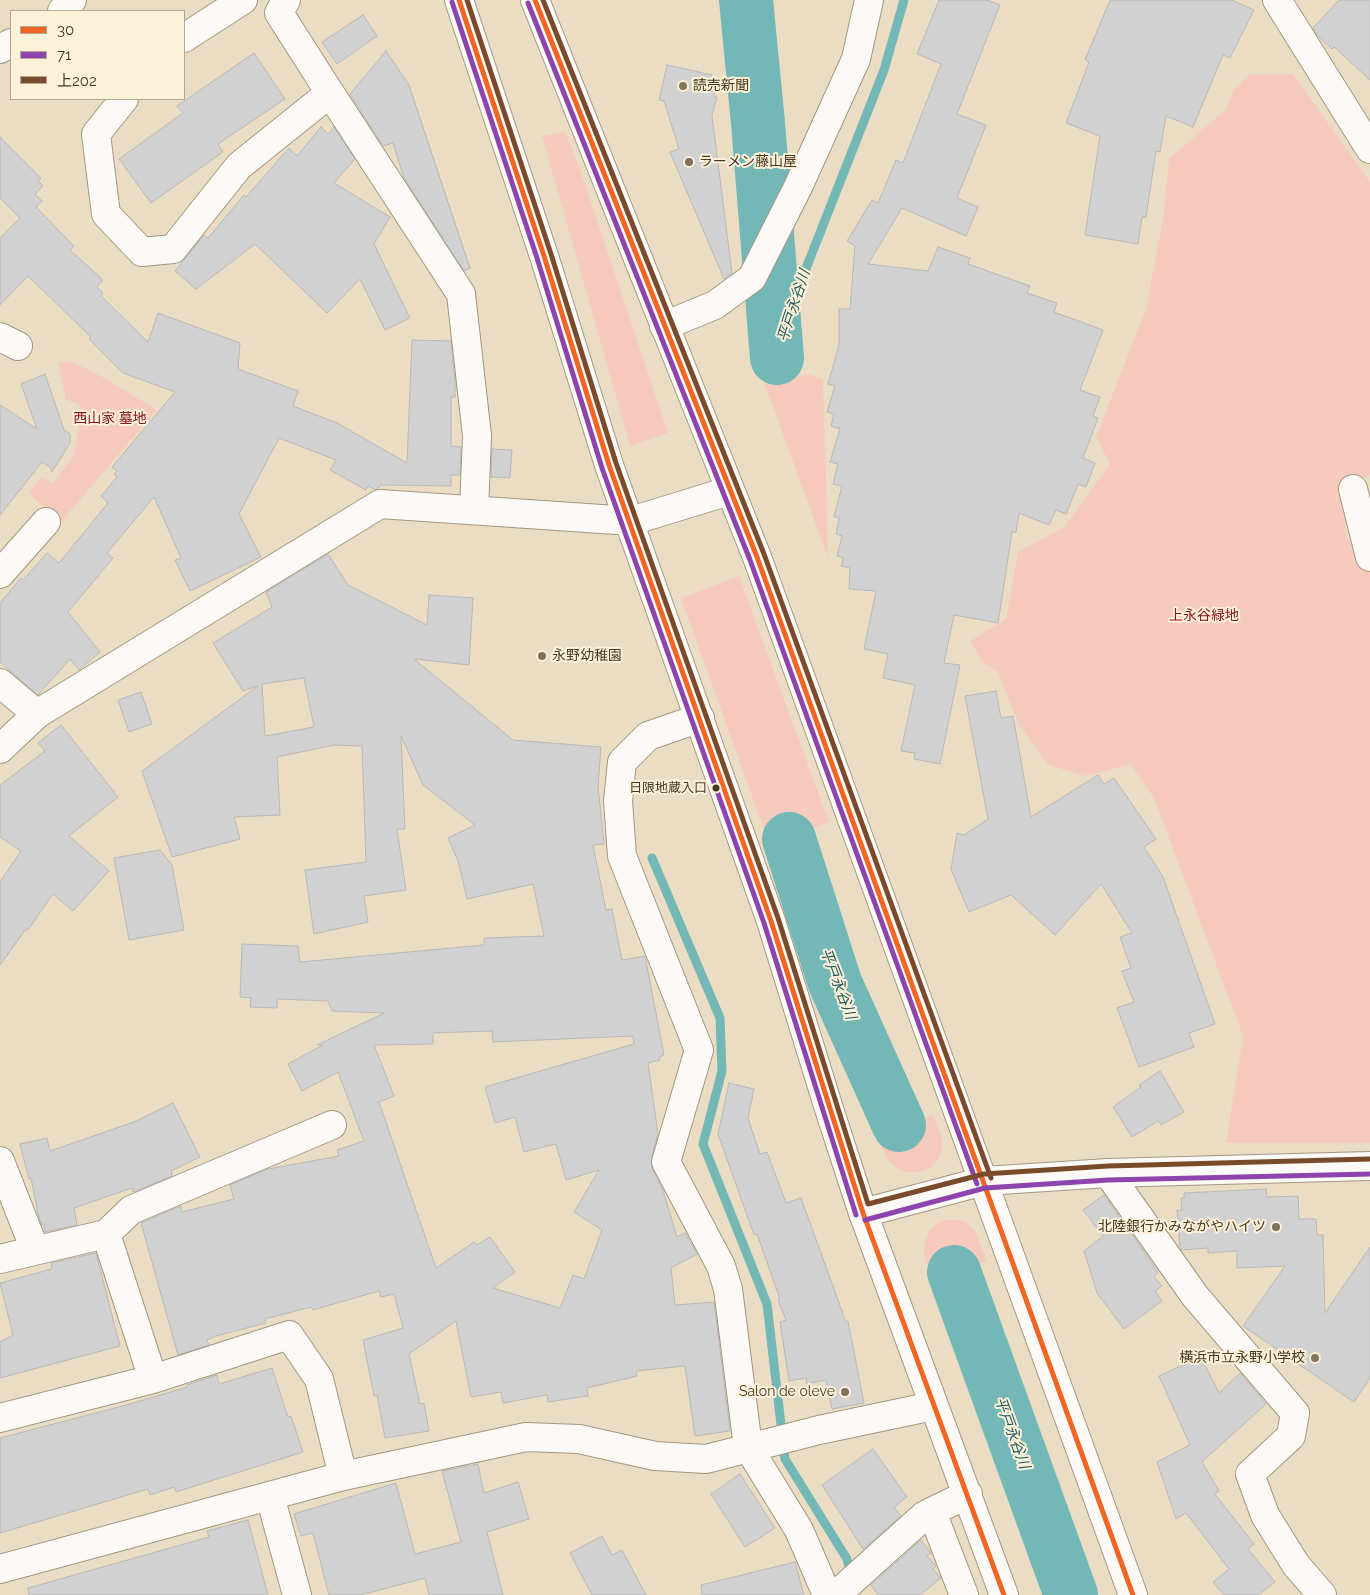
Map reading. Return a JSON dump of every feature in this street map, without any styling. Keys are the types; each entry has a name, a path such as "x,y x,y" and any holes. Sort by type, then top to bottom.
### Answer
{"street":[{"path":"63,10 72,0"},
{"path":"185,37 243,0"},
{"path":"286,0 279,14 461,294 477,436 474,510"},
{"path":"458,0 544,256 609,465 631,521 768,912 863,1213 1004,1595"},
{"path":"535,0 757,557 984,1181 1088,1476 1133,1595"},
{"path":"664,326 715,304 752,278 798,187 856,59 870,0"},
{"path":"1276,0 1370,150"},
{"path":"123,100 96,134 106,214 142,252 173,249 239,166 330,92"},
{"path":"1353,489 1370,557"},
{"path":"0,750 37,714 380,504 631,521 730,491"},
{"path":"0,574 46,522"},
{"path":"0,683 37,714"},
{"path":"700,718 648,736 622,762 618,801 622,856 699,1050 666,1162 721,1266 728,1288 752,1446 836,1592 925,1515 968,1494"},
{"path":"0,1259 106,1234 130,1210 332,1125"},
{"path":"0,1161 35,1250"},
{"path":"863,1213 984,1181 1108,1174 1370,1166"},
{"path":"1108,1174 1196,1296 1295,1413 1291,1436 1250,1474 1265,1514 1296,1565 1322,1595"},
{"path":"106,1234 153,1379"},
{"path":"0,1418 153,1379 289,1335 319,1379 344,1476"},
{"path":"0,1569 344,1476 526,1437 579,1439 655,1456 706,1459 752,1446 933,1406"},
{"path":"270,1496 297,1595"},
{"path":"932,1512 964,1595"}],"green space":[{"name":"上永谷緑地","path":"1293,74 1370,182 1370,475 1345,487 1346,536 1370,570 1370,1143 1226,1143 1243,1036 1154,798 1130,764 1085,776 1048,765 1019,725 998,672 982,661 970,641 1006,619 1018,552 1064,527 1110,464 1096,437 1146,309 1163,219 1169,159 1226,109 1233,91 1249,75"},
{"path":"565,132 580,169 668,433 630,446 542,136"},
{"name":"西山家 墓地","path":"58,361 74,363 94,372 157,410 60,523 29,493 42,477 53,483 73,457 81,407 77,403 66,400"},
{"path":"811,374 823,380 828,558 765,385 768,381"},
{"path":"739,576 829,822 769,844 681,598"},
{"path":"933,1115 942,1138 942,1149 938,1159 931,1167 921,1172 910,1173 900,1170 891,1164 877,1136"},
{"path":"946,1220 957,1220 967,1223 975,1230 987,1261 932,1281 924,1252 925,1241 929,1231 936,1224"}],"building":[{"path":"939,0 987,0 1000,5 957,114 986,125 957,198 978,207 966,236 902,208 868,264 928,271 938,247 970,258 968,264 1030,286 1027,293 1057,303 1054,312 1103,330 1080,390 1100,397 1093,416 1098,418 1083,458 1095,463 1086,487 1078,484 1066,514 1056,510 1049,525 1019,513 1016,532 1012,532 998,623 954,615 944,663 960,665 940,764 914,759 915,753 901,751 915,685 883,678 888,654 864,649 876,591 849,589 850,568 841,566 843,558 837,556 842,536 836,534 839,518 834,517 842,486 833,484 838,464 830,462 840,429 831,426 834,414 827,412 835,386 828,384 839,345 839,309 850,309 855,246 847,241 872,200 878,203 896,160 903,163 941,64 917,54"},
{"path":"1110,0 1232,0 1254,10 1230,58 1223,55 1193,127 1166,116 1160,152 1156,151 1146,217 1142,217 1138,244 1085,235 1100,136 1066,123 1089,62 1085,60"},
{"path":"1339,0 1370,0 1370,80 1334,47 1332,49 1318,36 1313,28"},
{"path":"363,15 377,36 337,64 322,42"},
{"path":"386,51 409,85 470,268 464,271 404,178 393,143 383,146 350,94"},
{"path":"254,53 285,99 218,144 223,152 151,203 119,159 183,113 177,106"},
{"path":"667,65 712,75 710,83 716,85 714,97 717,97 712,116 732,273 724,279 670,152 679,149 664,101 659,100"},
{"path":"321,127 328,134 334,127 355,159 334,183 390,217 374,244 410,318 385,330 360,279 327,313 255,244 196,289 175,271 204,235 208,238 244,195 246,197 289,148 297,156"},
{"path":"0,137 41,178 38,181 43,186 35,194 42,201 36,207 74,246 70,250 103,280 97,287 103,293 101,296 148,342 158,313 240,343 238,369 298,391 293,406 337,423 407,463 412,340 451,341 455,397 451,397 451,446 461,447 460,475 451,475 451,486 381,485 376,490 368,486 366,490 330,470 336,460 279,438 239,514 261,557 190,591 175,560 181,558 154,497 107,553 113,558 68,612 100,652 79,670 70,659 38,695 0,662 0,603 21,578 23,580 47,553 59,563 108,503 101,496 117,477 114,474 117,471 112,467 175,392 123,373 89,339 91,337 28,276 0,305 0,238 20,218 0,198"},
{"path":"45,374 64,430 70,434 70,443 52,472 50,467 42,462 0,515 0,405 37,429 21,384"},
{"path":"492,449 512,450 510,478 491,477"},
{"path":"328,554 348,585 427,625 429,595 473,598 469,665 414,659 513,740 601,747 598,786 604,844 593,845 606,910 612,909 622,960 645,956 664,1055 659,1057 660,1060 648,1063 658,1134 651,1158 652,1169 662,1187 677,1237 685,1233 697,1254 671,1268 675,1305 714,1302 730,1431 695,1436 685,1366 636,1371 637,1376 587,1388 588,1396 548,1402 547,1395 503,1403 501,1392 471,1397 456,1321 409,1354 420,1404 424,1403 429,1431 385,1438 377,1395 374,1396 363,1340 403,1328 394,1294 381,1297 379,1291 313,1310 311,1307 265,1319 266,1323 216,1336 207,1340 209,1345 178,1355 141,1223 181,1206 182,1212 234,1199 230,1185 268,1169 339,1156 337,1150 364,1141 338,1072 302,1091 288,1064 323,1045 317,1045 384,1013 332,1011 328,1001 277,999 277,1008 250,1007 251,998 240,997 242,944 298,946 300,962 484,945 484,938 544,936 533,884 467,899 458,861 448,838 475,825 423,785 401,736 405,829 397,829 406,890 364,896 368,922 314,934 305,870 366,862 362,746 334,745 277,757 280,815 234,817 240,839 172,857 142,771 258,686 243,691 213,643 272,607 266,592","holes":["304,678 314,727 265,736 262,684","492,1031 493,1042 633,1036 634,1044 485,1087 495,1123 515,1117 524,1152 556,1144 566,1180 599,1170 574,1212 602,1230 584,1279 573,1275 560,1308 493,1288 515,1272 490,1237 477,1245 474,1242 436,1268 379,1102 394,1096 374,1045 433,1044 433,1033"]},
{"path":"996,691 1001,718 1013,716 1031,817 1098,775 1104,784 1114,778 1156,839 1144,847 1163,877 1215,1024 1189,1033 1194,1047 1139,1067 1117,1008 1134,1002 1122,971 1131,968 1120,937 1132,933 1101,884 1055,935 1011,895 969,912 951,869 957,833 964,835 988,819 965,696"},
{"path":"141,692 152,724 129,732 118,700"},
{"path":"61,725 118,797 69,836 109,871 73,911 53,894 28,930 26,929 0,965 0,882 21,851 0,837 0,785 45,751 38,743"},
{"path":"160,850 172,865 184,930 129,940 114,858"},
{"path":"1160,1071 1184,1112 1161,1125 1158,1121 1132,1137 1113,1107 1141,1087 1139,1085"},
{"path":"729,1083 754,1089 748,1118 760,1154 767,1152 786,1203 801,1198 846,1322 848,1321 864,1403 832,1409 826,1380 807,1384 806,1378 789,1381 780,1322 786,1320 778,1300 780,1299 757,1234 754,1235 718,1134"},
{"path":"173,1103 200,1157 171,1171 172,1176 133,1192 132,1188 74,1208 77,1225 45,1232 44,1224 42,1225 39,1218 31,1178 29,1179 20,1144 47,1138 50,1151 134,1122"},
{"path":"1266,1189 1267,1197 1298,1196 1299,1219 1316,1219 1317,1235 1323,1235 1325,1313 1370,1247 1370,1378 1354,1402 1243,1326 1285,1266 1237,1268 1237,1251 1208,1253 1208,1248 1182,1250 1180,1247 1177,1210 1182,1210 1181,1198 1184,1198 1184,1193"},
{"path":"1104,1195 1158,1272 1154,1277 1162,1286 1155,1291 1162,1301 1124,1329 1097,1293 1084,1251 1103,1236 1083,1210"},
{"path":"96,1253 120,1346 0,1378 0,1342 13,1335 0,1283 52,1269 51,1263"},
{"path":"1201,1357 1219,1393 1240,1373 1266,1404 1202,1462 1219,1491 1215,1494 1254,1544 1248,1549 1275,1582 1258,1595 1224,1595 1213,1582 1229,1569 1186,1513 1176,1519 1157,1462 1190,1445 1159,1376"},
{"path":"272,1368 288,1417 291,1416 303,1452 176,1492 174,1487 150,1495 148,1489 0,1533 0,1438 130,1404 187,1387 187,1385 217,1375 219,1384"},
{"path":"873,1449 907,1497 894,1507 901,1516 863,1549 822,1485"},
{"path":"478,1464 484,1493 518,1482 529,1519 487,1532 503,1595 429,1595 425,1578 361,1595 329,1595 313,1533 301,1536 294,1514 396,1483 415,1554 461,1542 442,1471"},
{"path":"740,1474 775,1528 745,1547 711,1494"},
{"path":"248,1520 268,1595 29,1595 28,1588 209,1537 207,1531"},
{"path":"602,1536 612,1555 622,1550 646,1595 592,1595 570,1553"},
{"path":"921,1540 931,1553 927,1556 936,1566 933,1569 941,1578 920,1595 878,1595 871,1585"},
{"path":"795,1562 804,1595 702,1595 701,1585"}],"waterway":[{"name":"平戸永谷川","path":"746,0 777,358"},
{"name":"平戸永谷川","path":"777,358 805,271 884,70 904,0"},
{"name":"平戸永谷川","path":"789,839 835,983 899,1125"},
{"path":"652,858 720,1018 722,1071 703,1144 767,1304 785,1459 847,1559 851,1575"},
{"name":"平戸永谷川","path":"954,1272 1071,1595"}],"transit line":[{"name":"30","path":"459,0 544,256 609,465 771,921 863,1213 1004,1595"},
{"name":"上202","path":"467,0 551,254 616,463 778,918 868,1204 984,1174 1108,1166 1370,1159"},
{"name":"30","path":"535,0 757,557 1133,1595"},
{"name":"上202","path":"543,0 764,554 991,1178"},
{"name":"71","path":"452,2 537,258 602,468 764,923 856,1215"},
{"name":"71","path":"528,3 750,560 977,1184"},
{"name":"71","path":"865,1220 985,1188 1108,1180 1370,1174"}],"place":[{"name":"読売新聞","path":"683,86"},
{"name":"ラーメン藤山屋","path":"689,162"},
{"name":"永野幼稚園","path":"542,656"},
{"name":"日限地蔵入口","path":"716,788"},
{"name":"北陸銀行かみながやハイツ","path":"1276,1227"},
{"name":"横浜市立永野小学校","path":"1315,1358"},
{"name":"Salon de oleve","path":"845,1392"}]}
